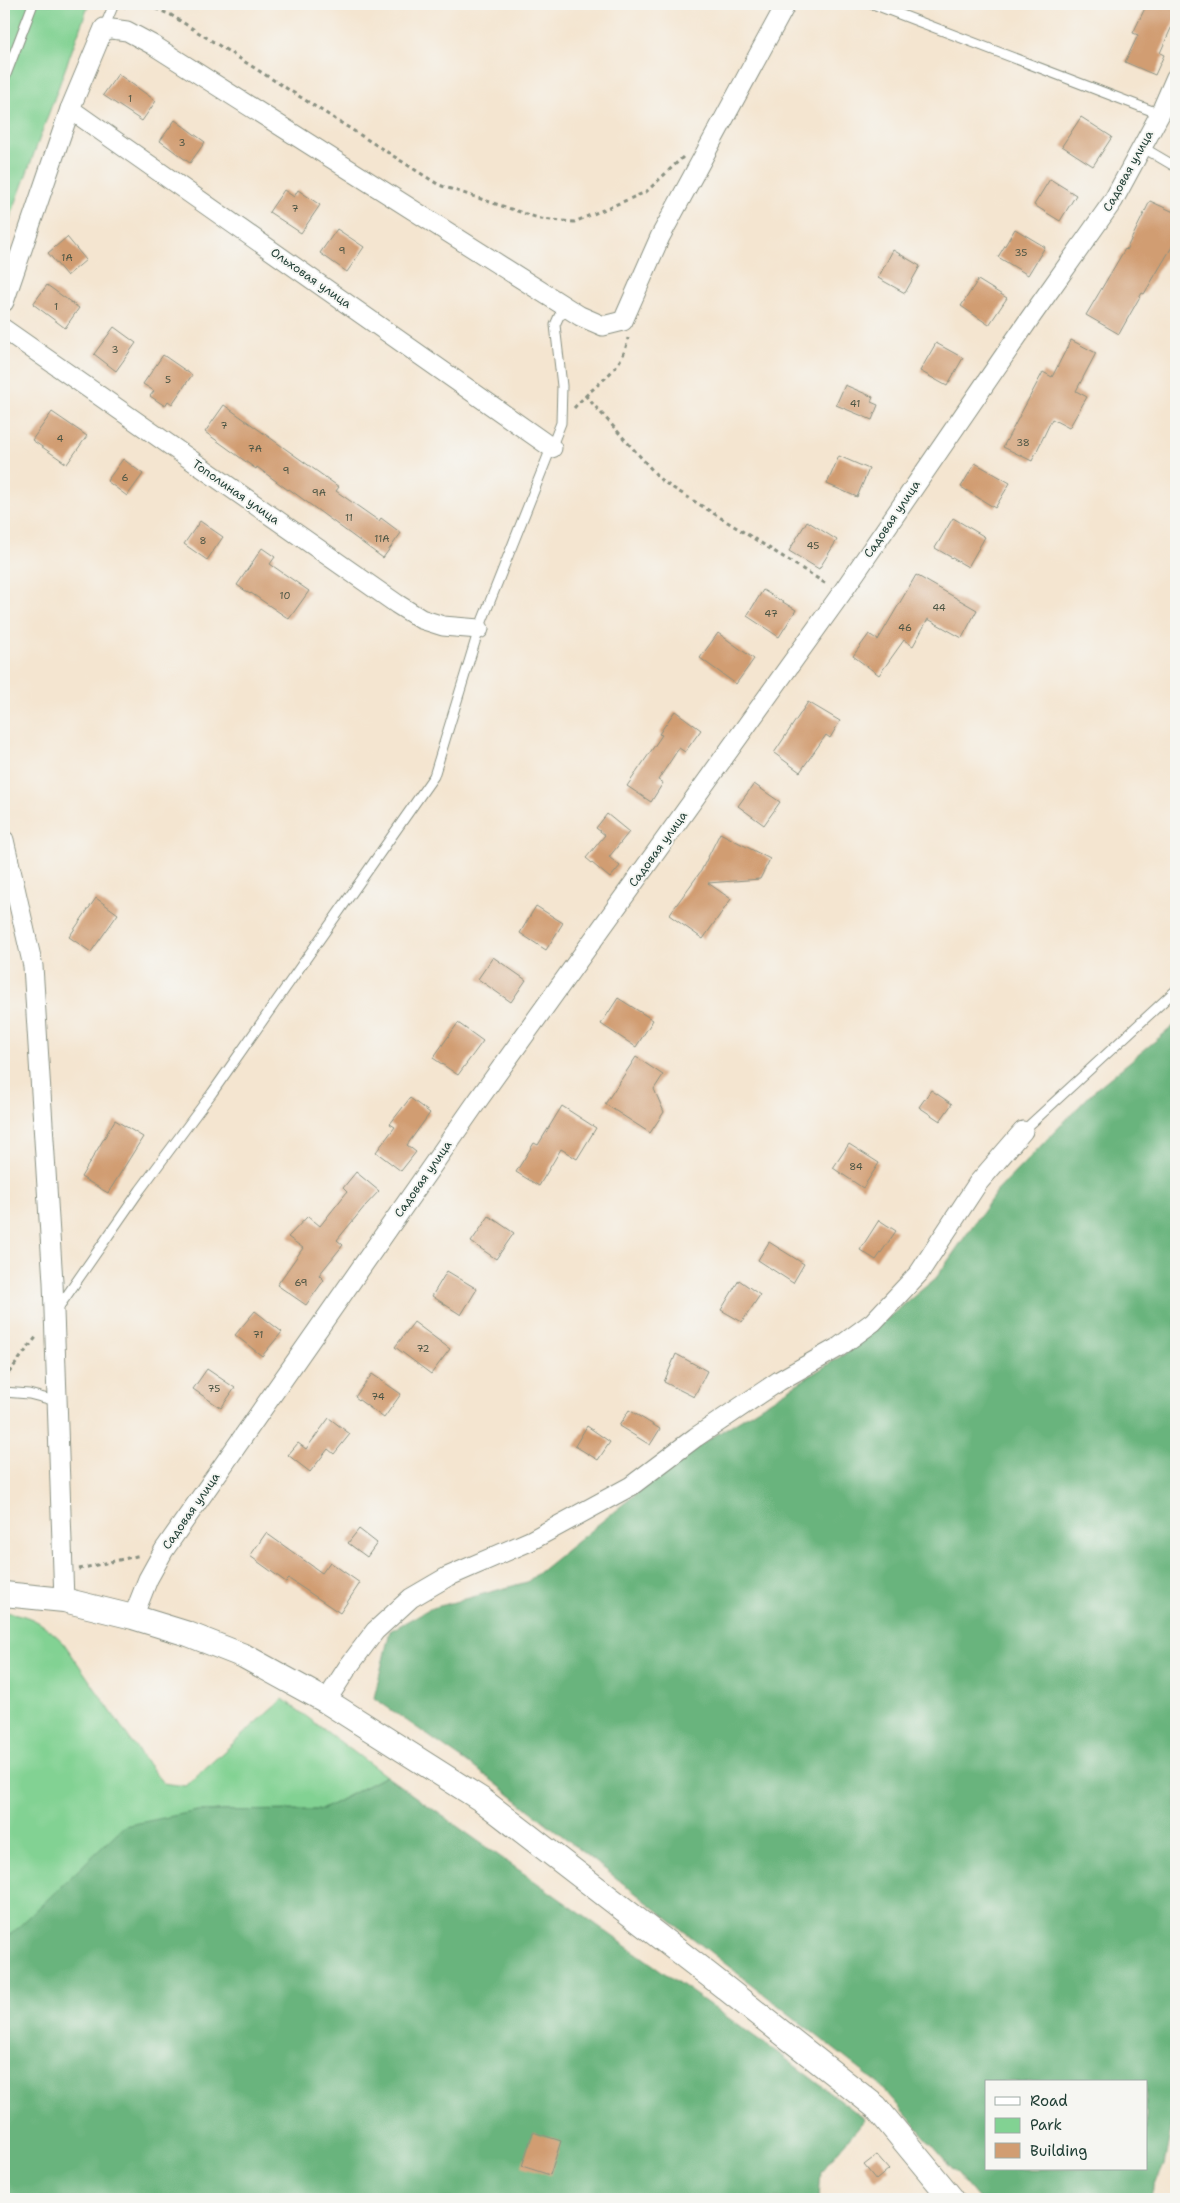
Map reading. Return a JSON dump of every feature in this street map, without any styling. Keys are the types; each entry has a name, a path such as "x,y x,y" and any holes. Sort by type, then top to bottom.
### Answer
{"street":[{"path":"4,302 70,109 110,15 126,31 154,45 570,310 602,326 623,321 660,237 786,4"},
{"name":"Садовая улица","path":"133,1616 148,1579 164,1550 482,1095 841,594 1113,201 1160,114 1176,77"},
{"name":"Ольховая улица","path":"70,109 552,448"},
{"name":"Тополиная улица","path":"4,329 396,604 421,619 443,626 479,629"},
{"path":"4,840 33,966 53,1282 64,1600"},
{"path":"326,1701 375,1631 411,1598 447,1577 530,1541 631,1486 696,1436 779,1381 839,1347 873,1322 919,1274 978,1184 1022,1131"},
{"path":"4,1594 64,1600 133,1616 188,1634 244,1656 326,1701 482,1800 876,2107 952,2199"}],"lane":[{"path":"4,80 33,4"},
{"path":"872,4 1160,114"},
{"path":"1142,147 1176,167"},
{"path":"53,1316 140,1190 212,1093 434,776 479,629 561,423 562,386 555,325 559,316 570,310"},
{"path":"1022,1131 1176,990"},
{"path":"4,1392 30,1394 56,1401"}],"path":[{"path":"110,15 131,5 148,6 171,15 438,185 541,219 574,222 646,192 687,154"},
{"path":"561,423 585,395 613,372 626,351 628,337 623,321"},
{"path":"585,395 662,481 841,594"},
{"path":"4,1379 53,1316"},
{"path":"63,1572 164,1550"}],"green space":[{"path":"4,4 89,4 4,235"},
{"path":"1176,1024 1176,2102 1164,2165 1149,2199 979,2199 881,2086 485,1775 374,1698 390,1631 429,1609 527,1582 684,1455 843,1355 936,1278 997,1191 1096,1089"},
{"path":"4,1612 22,1615 36,1621 63,1642 145,1761 163,1783 185,1786 283,1699 386,1776 321,1810 197,1811 4,1941"},
{"path":"386,1776 782,2056 865,2119 821,2171 819,2199 4,2199 4,1941 124,1826 197,1811 321,1810"}],"building":[{"path":"1147,4 1176,4 1176,17 1160,53 1164,55 1155,75 1125,62 1138,35 1133,33"},
{"path":"118,74 156,101 142,121 103,95"},
{"path":"1081,117 1112,137 1093,166 1062,146"},
{"path":"175,120 205,142 190,163 160,141"},
{"path":"1050,179 1076,195 1060,221 1034,205"},
{"path":"284,190 294,197 298,190 320,205 301,233 269,212"},
{"path":"1150,201 1176,213 1176,240 1144,294 1142,293 1119,334 1086,315 1126,250"},
{"path":"337,229 364,247 347,272 320,253"},
{"path":"1015,229 1045,247 1028,275 998,257"},
{"path":"67,237 86,260 67,276 48,253"},
{"path":"893,250 920,266 905,293 878,278"},
{"path":"978,280 1007,298 989,325 961,306"},
{"path":"47,285 79,308 65,328 33,304"},
{"path":"114,327 136,343 116,371 94,354"},
{"path":"1071,340 1096,353 1076,391 1087,397 1069,428 1052,419 1032,461 1003,447 1043,372 1052,377"},
{"path":"936,343 963,358 947,386 920,371"},
{"path":"163,355 192,375 172,404 168,401 165,406 150,396 154,391 143,384"},
{"path":"845,385 873,397 871,402 878,405 872,420 836,405"},
{"path":"224,405 339,487 336,491 379,521 381,518 401,533 383,558 289,489 257,467 256,469 205,432"},
{"path":"52,412 87,436 67,464 32,440"},
{"path":"839,456 869,469 857,497 827,484"},
{"path":"123,459 143,474 127,496 107,481"},
{"path":"975,463 1010,483 995,508 961,487"},
{"path":"953,518 985,537 968,567 935,548"},
{"path":"200,521 223,537 207,560 184,544"},
{"path":"807,521 837,540 819,569 789,551"},
{"path":"262,548 275,557 270,564 309,591 289,619 237,585"},
{"path":"916,575 977,610 962,638 928,619 913,646 904,640 879,675 853,656 869,634 878,640"},
{"path":"763,590 796,610 779,637 747,616"},
{"path":"718,633 754,659 736,684 700,658"},
{"path":"808,702 840,721 830,738 826,735 800,772 774,753"},
{"path":"675,711 701,730 685,752 679,748 658,780 663,783 651,802 627,786 662,735 659,734"},
{"path":"754,784 780,802 764,825 738,806"},
{"path":"607,814 629,832 609,857 620,866 610,878 586,858 605,835 596,828"},
{"path":"720,833 770,859 760,879 708,883 731,899 703,939 669,915 701,871"},
{"path":"96,898 118,914 91,952 69,937"},
{"path":"536,906 563,923 546,950 520,933"},
{"path":"493,957 526,980 511,1002 478,979"},
{"path":"618,998 653,1020 636,1047 601,1024"},
{"path":"458,1023 483,1041 458,1075 433,1058"},
{"path":"636,1057 663,1075 654,1089 664,1112 650,1133 605,1104"},
{"path":"931,1090 952,1104 940,1121 919,1107"},
{"path":"410,1098 430,1113 407,1145 416,1152 401,1171 376,1152 395,1127 390,1124"},
{"path":"562,1106 596,1128 577,1159 561,1149 539,1186 516,1172 534,1143 538,1145"},
{"path":"115,1120 143,1137 108,1193 81,1177"},
{"path":"849,1144 879,1163 863,1188 833,1168"},
{"path":"356,1172 379,1191 337,1240 343,1245 319,1275 324,1280 306,1305 277,1285 303,1248 288,1237 308,1216 320,1226 347,1192 343,1188"},
{"path":"489,1216 514,1233 496,1259 471,1242"},
{"path":"879,1220 896,1231 876,1260 860,1250"},
{"path":"769,1242 804,1264 793,1283 758,1260"},
{"path":"447,1271 477,1289 461,1315 432,1296"},
{"path":"739,1280 760,1295 742,1322 721,1310"},
{"path":"255,1311 282,1332 262,1356 235,1335"},
{"path":"414,1322 450,1349 431,1374 395,1347"},
{"path":"676,1354 707,1371 694,1397 664,1382"},
{"path":"207,1369 235,1388 221,1408 193,1389"},
{"path":"372,1374 401,1394 384,1418 355,1397"},
{"path":"629,1410 660,1429 650,1445 619,1426"},
{"path":"329,1418 350,1434 334,1454 328,1449 310,1472 288,1455 298,1443 306,1449"},
{"path":"587,1426 610,1442 598,1460 575,1446"},
{"path":"359,1529 377,1543 367,1557 348,1543"},
{"path":"266,1533 322,1573 330,1562 360,1583 340,1613 289,1579 286,1582 250,1556"},
{"path":"533,2132 561,2141 550,2175 522,2166"},
{"path":"877,2155 889,2169 876,2180 864,2165"}]}
